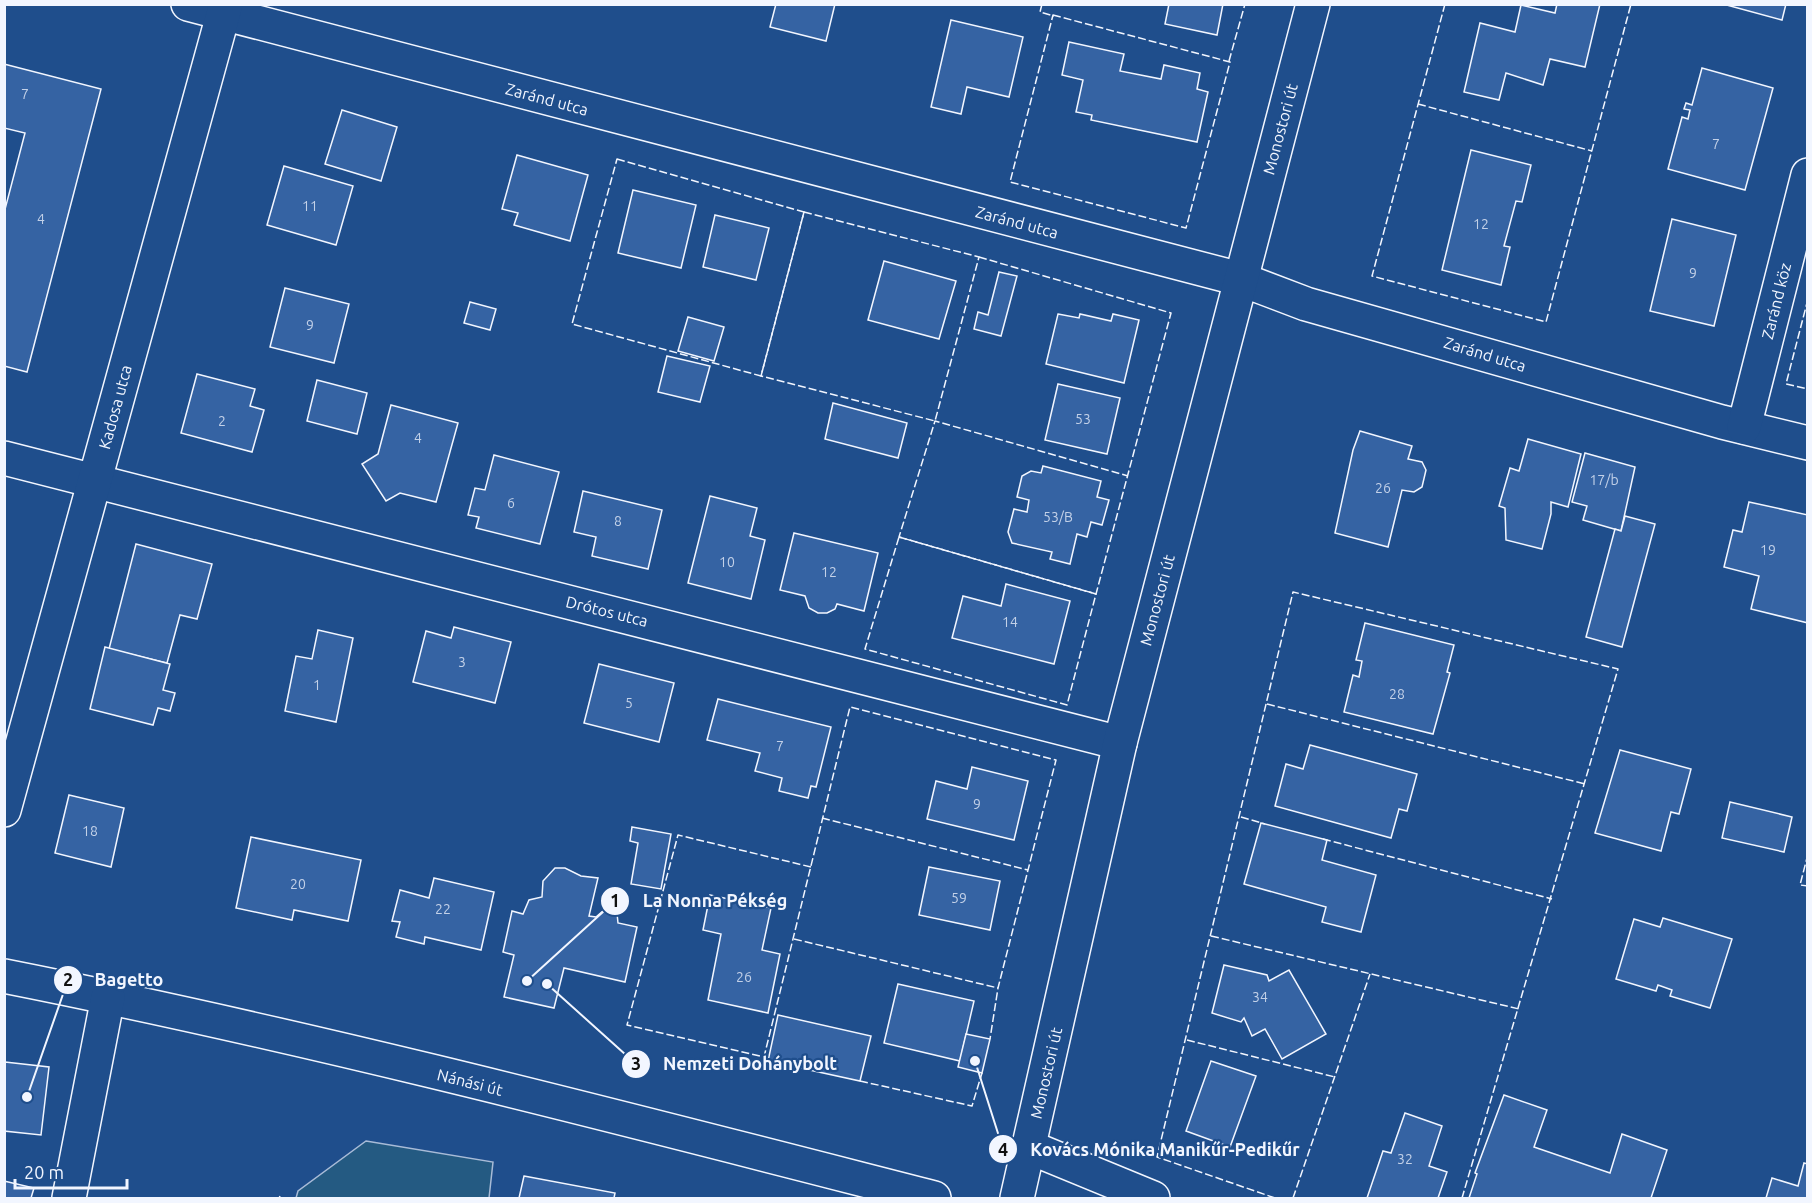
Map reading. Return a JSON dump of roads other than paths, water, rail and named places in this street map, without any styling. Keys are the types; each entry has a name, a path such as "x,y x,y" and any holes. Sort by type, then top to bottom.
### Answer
{"street":[{"name":"Zaránd utca","path":"188,4 225,9 1240,279 1306,304 1808,443"},
{"name":"Monostori út","path":"1017,1198 1120,743 1312,4"},
{"name":"Kadosa utca","path":"4,810 225,9"},
{"name":"Zaránd köz","path":"1744,427 1808,175"},
{"name":"Drótos utca","path":"4,458 1120,743"},
{"name":"Nánási út","path":"4,976 108,997 479,1084 934,1198"},
{"path":"69,1198 108,997"},
{"path":"1029,1147 1153,1198"}],"place":[{"name":"La Nonna Pékség","path":"527,981"},
{"name":"Nemzeti Dohánybolt","path":"547,984"},
{"name":"Kovács Mónika Manikűr-Pedikűr","path":"975,1061"},
{"name":"Bagetto","path":"27,1097"}]}
